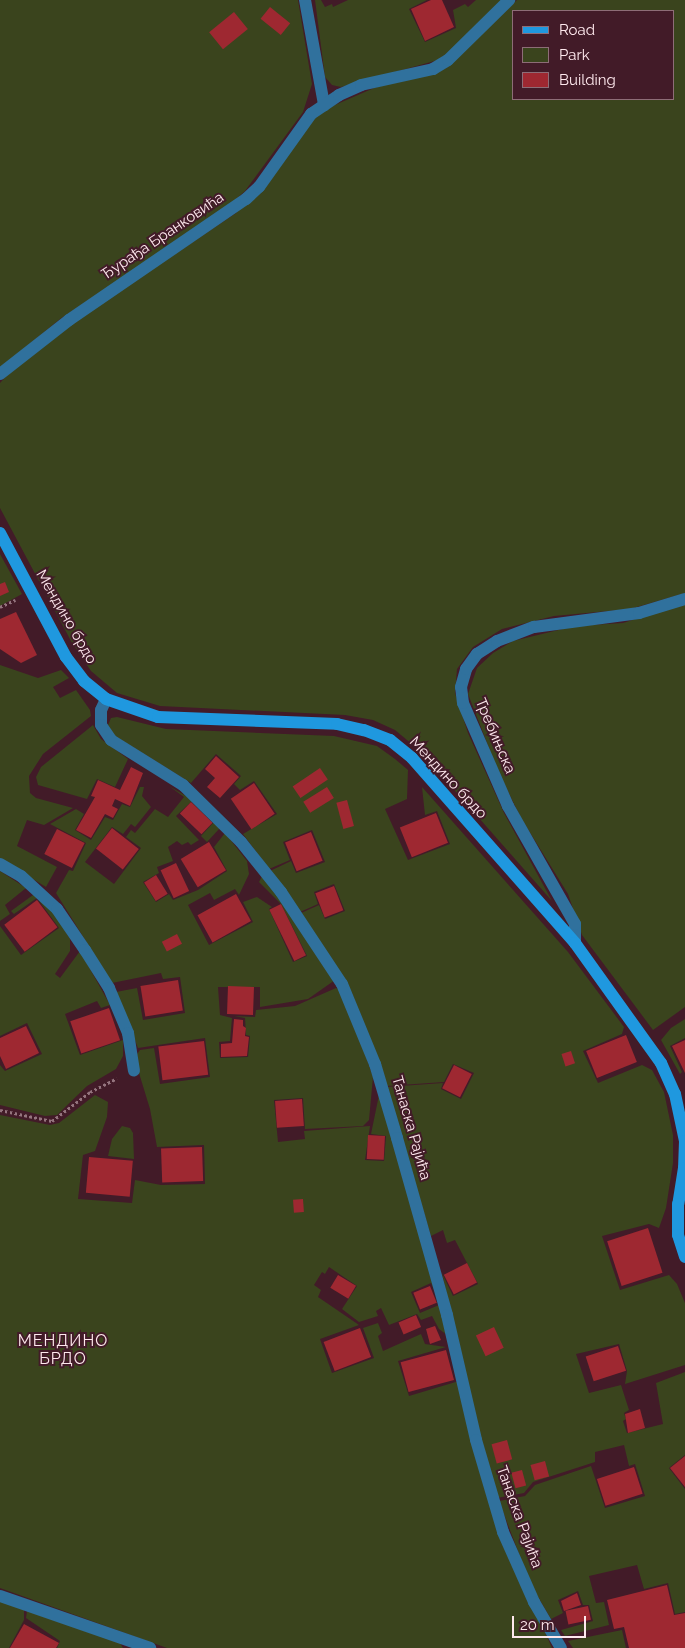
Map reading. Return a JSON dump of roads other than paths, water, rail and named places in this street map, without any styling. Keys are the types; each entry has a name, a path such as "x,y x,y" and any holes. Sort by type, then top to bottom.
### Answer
{"street":[{"path":"305,0 324,105"},
{"name":"Ђурађа Бранковића","path":"0,374 69,320 246,199 259,187 301,125 324,105 361,85 433,69 448,60 509,0"},
{"name":"Мендино брдо","path":"0,534 66,657 84,681 106,699 158,716 337,724 364,730 390,740 412,758 575,943 647,1041 676,1094 685,1141 684,1168 678,1204 678,1235 685,1257"},
{"name":"Требињска","path":"575,943 575,924 508,806 463,703 461,687 466,669 477,654 497,641 525,629 639,613 685,599"},
{"name":"Танаска Рајића","path":"106,699 101,710 101,726 111,740 183,785 242,842 282,892 342,984 375,1064 397,1138 447,1315 476,1440 504,1532 534,1602 561,1648"},
{"path":"0,864 21,876 58,909 85,950 109,988 128,1033 134,1071"},
{"path":"0,1596 150,1648"}],"district":[{"name":"МЕНДИНО БРДО","path":"63,1350"}]}
